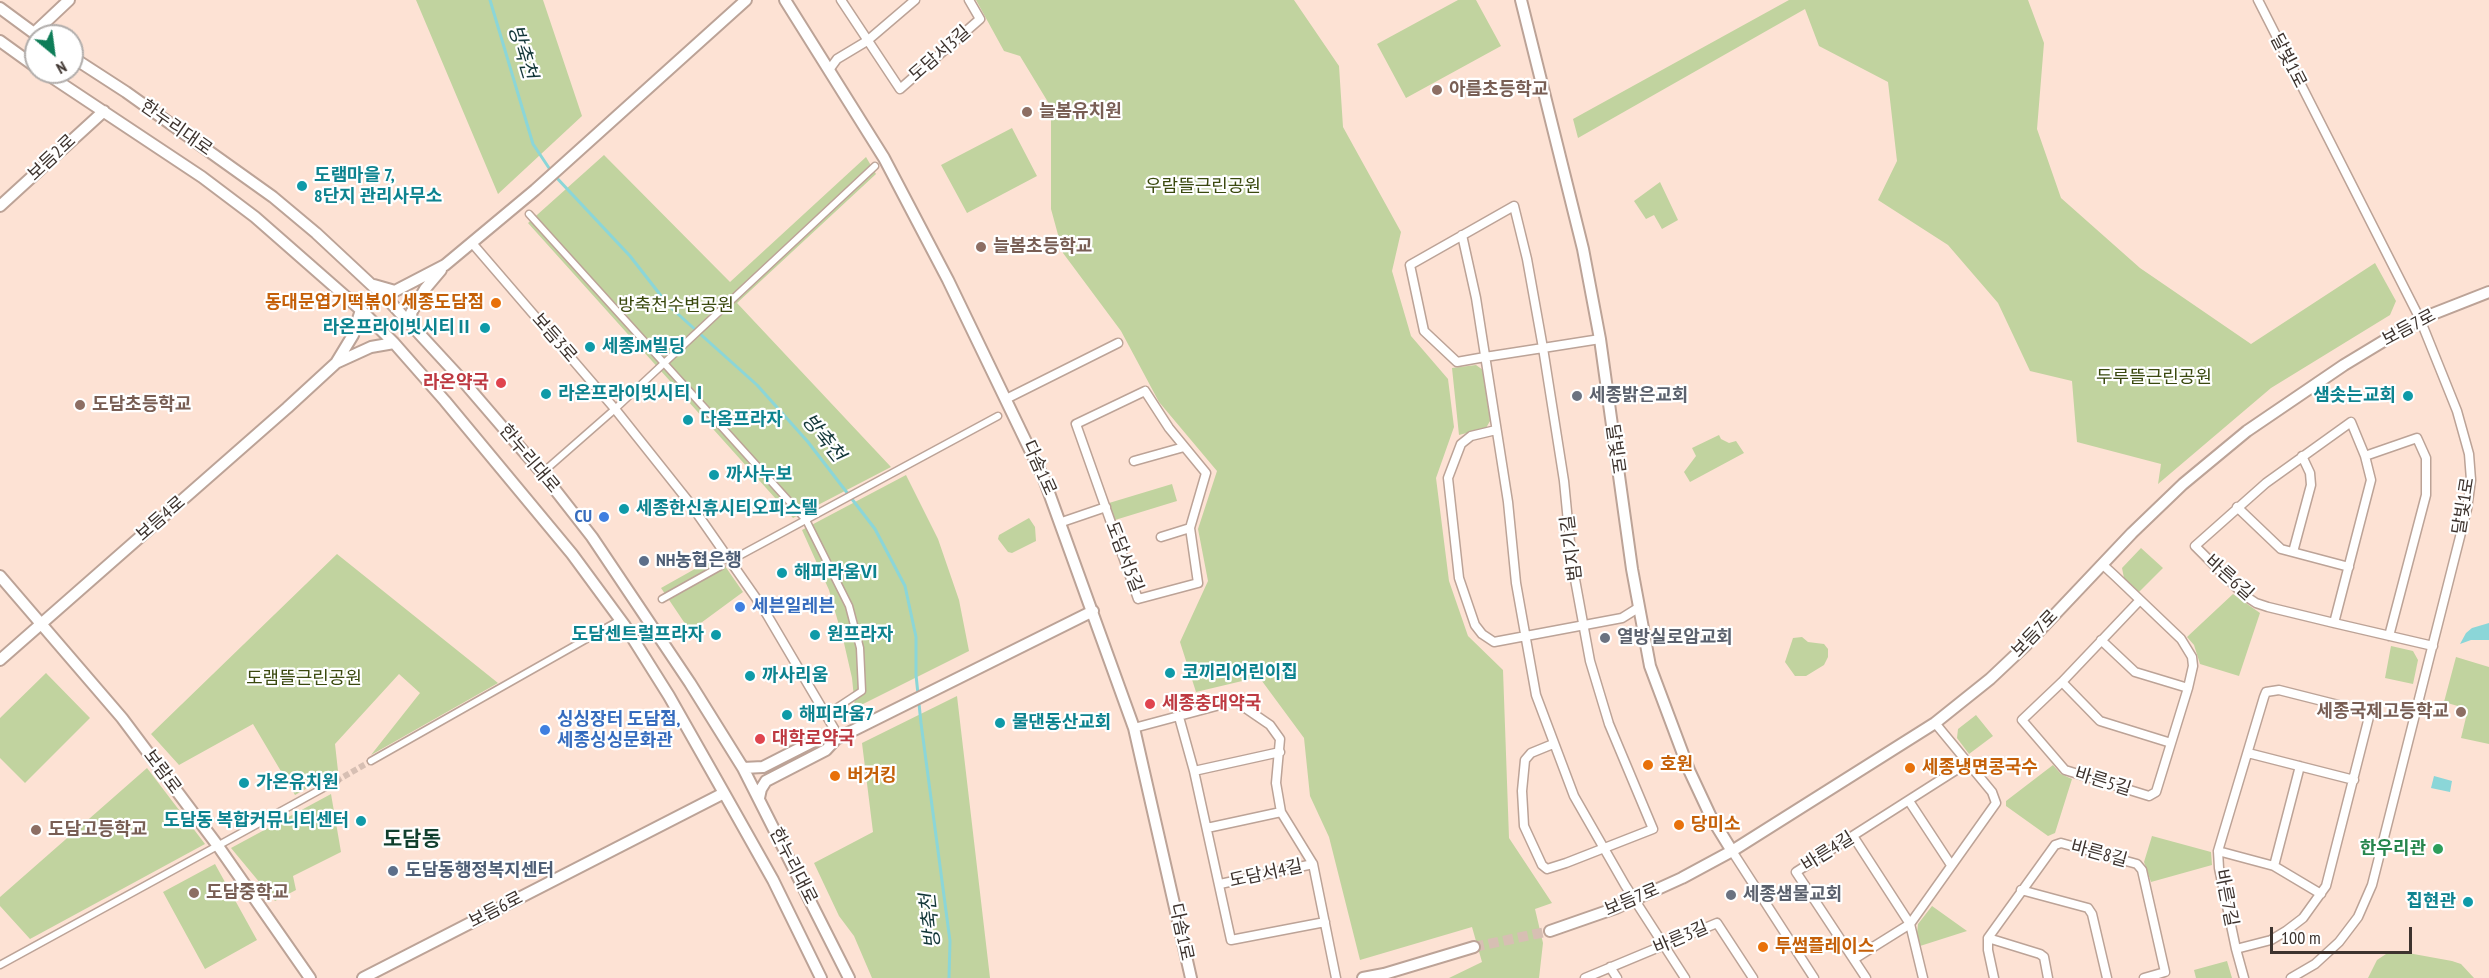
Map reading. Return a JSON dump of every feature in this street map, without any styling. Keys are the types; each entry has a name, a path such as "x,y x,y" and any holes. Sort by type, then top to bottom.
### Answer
{"street":[{"path":"46,24 69,0"},
{"path":"413,327 411,313 425,289 445,265 574,156 746,0"},
{"name":"다솜1로","path":"785,0 884,158 948,280 1037,462 1062,522 1134,728 1191,978"},
{"name":"도담서3길","path":"841,0 900,89 980,19 969,0"},
{"path":"829,70 837,59 867,40 915,0"},
{"name":"달빛로","path":"1521,0 1583,249 1600,339 1638,608 1650,666 1689,770 1711,817 1732,851"},
{"name":"달빛1로","path":"2258,0 2420,319 2457,411 2469,454 2471,480 2467,509 2372,885 2358,917 2334,948 2315,964 2291,978"},
{"path":"0,8 24,25"},
{"path":"0,41 24,58"},
{"name":"한누리대로","path":"84,65 273,196 372,284 542,473 592,537 690,683 743,768 849,978"},
{"name":"한누리대로","path":"62,84 202,177 255,217 361,310 394,343 572,554 620,620 669,696 773,880 821,978"},
{"name":"보듬2로","path":"0,206 104,111"},
{"path":"542,473 615,409 875,166"},
{"name":"범지기길","path":"1462,235 1514,206 1527,260 1543,348 1564,481 1572,563 1582,625 1609,724 1653,829 1604,850 1547,869 1542,865 1530,843 1522,816 1522,790 1525,760 1531,753 1553,744"},
{"path":"529,214 806,520 849,606 860,648 862,692 827,714"},
{"path":"1600,339 1485,357 1457,362 1424,331 1410,265 1462,235 1476,298 1485,357 1496,430 1524,636 1536,695 1574,795 1604,850 1685,978"},
{"name":"보듬3로","path":"472,243 615,409 689,502 763,608 827,714 838,738"},
{"path":"372,284 395,291 445,265"},
{"name":"보듬7로","path":"1550,931 1635,900 1732,851 1935,723 1990,679 2183,484 2247,431 2335,371 2420,319 2489,292"},
{"path":"336,363 353,335 361,310"},
{"path":"336,363 371,347 394,343"},
{"path":"1006,399 1118,343"},
{"name":"보듬4로","path":"0,660 336,363"},
{"name":"도담서5길","path":"1145,391 1184,447 1206,473 1190,528 1198,583 1138,599 1076,424 1145,391"},
{"path":"737,557 998,416"},
{"name":"바른6길","path":"2365,456 2351,422 2302,456 2237,507 2195,546 2244,595 2256,603 2433,646"},
{"path":"1496,430 1471,436 1461,444 1448,477 1459,578 1475,625 1482,634 1494,642 1622,618 1638,608"},
{"path":"2334,623 2371,480 2365,456 2417,438 2426,458 2428,473 2426,495 2389,636"},
{"path":"1134,461 1184,447"},
{"path":"2293,552 2311,485 2311,478 2302,456"},
{"name":"도담서5길","path":"1062,522 1106,507"},
{"path":"2237,507 2281,549 2349,567"},
{"path":"1161,537 1190,528"},
{"name":"바른5길","path":"2102,564 2140,600 2187,647 2193,666 2156,792 2149,796 2065,770 2022,720 2062,682 2140,600"},
{"path":"663,599 721,566"},
{"name":"보람로","path":"0,576 122,718 218,846 310,978"},
{"path":"759,798 766,781 826,750 838,738 1093,611"},
{"path":"372,761 620,620"},
{"path":"2101,640 2134,672 2188,688"},
{"path":"2062,682 2100,721 2170,743"},
{"name":"바른7길","path":"2279,690 2370,713 2330,871 2321,894 2303,918 2286,931 2271,939 2236,949 2218,868 2218,851 2248,753 2266,692 2279,690"},
{"name":"도담서4길","path":"1134,728 1235,701 1270,725 1280,739 1276,783 1281,812 1312,864 1336,978"},
{"name":"도담서4길","path":"1179,717 1194,771 1231,940 1325,922"},
{"path":"1854,959 1910,924 1996,803 1992,792 1935,723"},
{"path":"743,768 763,767 820,738 838,738"},
{"path":"1194,771 1280,752"},
{"path":"2248,753 2354,780"},
{"name":"바른4길","path":"1866,978 1796,872 1967,763"},
{"path":"2274,866 2300,766"},
{"path":"0,965 336,781"},
{"name":"보듬6로","path":"363,978 724,793"},
{"path":"1909,801 1951,865"},
{"path":"1207,828 1281,812"},
{"path":"1853,836 1910,924 1923,978"},
{"name":"바른8길","path":"1988,938 2055,845 2061,843 2137,864 2142,870 2165,972 2144,978"},
{"path":"1732,851 1814,978"},
{"name":"바른7길","path":"2218,851 2274,866 2321,894"},
{"name":"도담서4길","path":"1220,884 1312,864"},
{"path":"2021,890 2088,908 2092,914 2107,978"},
{"name":"바른3길","path":"1585,978 1717,923 1753,978"},
{"path":"1995,978 1988,950 1988,938 2040,954 2044,957 2048,978"},
{"path":"1363,978 1474,947"},
{"path":"2236,949 2244,978"},
{"path":"1610,967 1617,978"}],"green space":[{"path":"416,0 543,0 582,116 498,194"},
{"name":"우람뜰근린공원","path":"976,0 1294,0 1339,66 1343,127 1401,232 1392,271 1411,336 1448,379 1454,427 1436,478 1449,581 1468,636 1503,670 1509,838 1552,903 1535,909 1543,943 1539,978 1449,978 1482,962 1472,927 1360,960 1329,837 1310,796 1304,738 1259,677 1196,692 1180,642 1208,581 1198,529 1217,471 1159,402 1121,331 1063,253 1051,209 1051,107 1020,56 1004,51"},
{"path":"1458,0 1476,0 1501,46 1406,98 1377,44"},
{"name":"두루뜰근린공원","path":"1789,0 2028,0 2044,43 2037,129 2061,198 2140,268 2251,344 2375,263 2396,301 2390,315 2271,388 2158,484 2161,464 2077,442 2072,381 2030,371 1998,303 1948,245 1878,200 1897,161 1888,82 1819,46 1805,9 1578,138 1573,119"},
{"path":"1012,128 1037,176 967,213 941,165"},
{"name":"방축천수변공원","path":"604,155 730,282 866,157 876,174 737,303 891,467 793,518 528,223"},
{"path":"1660,182 1678,220 1662,229 1654,215 1646,219 1634,201"},
{"path":"1476,365 1483,370 1490,421 1486,428 1459,435 1452,368"},
{"path":"1719,435 1721,439 1729,443 1736,441 1744,453 1690,482 1684,472 1696,456 1692,448"},
{"path":"906,475 938,539 959,600 969,651 855,708 852,678 829,590 802,530"},
{"path":"1172,484 1177,501 1115,520 1109,503"},
{"path":"1029,518 1035,527 1036,541 1012,553 1008,552 998,539 999,535"},
{"path":"2141,548 2163,568 2139,592 2124,578 2122,568"},
{"name":"도램뜰근린공원","path":"337,554 498,683 371,755 420,693 399,674 335,744 338,771 295,795 253,724 179,765 151,734"},
{"path":"718,556 743,592 690,631 661,588"},
{"path":"2233,594 2260,613 2239,676 2200,664 2194,645 2187,637"},
{"path":"1802,637 1808,642 1824,644 1828,649 1828,657 1824,665 1806,676 1795,676 1785,662 1793,638"},
{"path":"2391,646 2413,651 2418,660 2413,684 2385,678"},
{"path":"2456,657 2489,667 2489,744 2461,738 2468,709 2444,702"},
{"path":"46,673 90,718 25,783 0,758 0,718"},
{"path":"957,696 990,978 872,978 854,936 839,916 814,863 873,832 862,743"},
{"path":"1976,715 1993,736 1969,754 1957,738 1958,729"},
{"path":"2053,765 2061,774 2072,779 2055,833 2048,836 2006,806 2006,801"},
{"path":"147,768 205,844 30,939 0,906 0,897"},
{"path":"331,794 341,852 293,876 296,890 275,901 231,848"},
{"path":"2152,836 2211,852 2212,865 2151,882 2144,862"},
{"path":"215,864 257,940 205,969 163,892"},
{"path":"1932,906 1967,931 1920,946 1917,933 1918,924"},
{"path":"2397,951 2461,964 2474,978 2368,978 2377,960"},
{"path":"2227,961 2232,978 2196,978 2194,970"}],"water":[{"path":"2489,623 2489,640 2471,640 2460,644 2472,628"},
{"path":"2434,776 2452,781 2450,792 2431,788"}],"waterway":[{"name":"방축천","path":"490,0 533,144 551,171"},
{"name":"방축천","path":"555,176 630,256 669,306 757,385 808,442 875,529 905,586 916,637 916,675 921,723 950,941 949,978"}],"tunnel":[{"path":"336,781 371,761"},
{"path":"1474,947 1550,931"}],"place":[{"name":"아름초등학교","path":"1437,90"},
{"name":"늘봄유치원","path":"1027,112"},
{"name":"도램마을 7, 8단지 관리사무소","path":"302,186"},
{"name":"늘봄초등학교","path":"981,247"},
{"name":"동대문엽기떡볶이 세종도담점","path":"496,303"},
{"name":"라온프라이빗시티Ⅱ","path":"485,328"},
{"name":"세종JM빌딩","path":"590,347"},
{"name":"라온약국","path":"501,383"},
{"name":"라온프라이빗시티Ⅰ","path":"546,394"},
{"name":"세종밝은교회","path":"1577,396"},
{"name":"샘솟는교회","path":"2408,396"},
{"name":"도담초등학교","path":"80,405"},
{"name":"다옴프라자","path":"688,420"},
{"name":"까사누보","path":"714,475"},
{"name":"세종한신휴시티오피스텔","path":"624,509"},
{"name":"CU","path":"604,517"},
{"name":"NH농협은행","path":"644,561"},
{"name":"해피라움Ⅵ","path":"782,573"},
{"name":"세븐일레븐","path":"740,607"},
{"name":"도담센트럴프라자","path":"716,635"},
{"name":"원프라자","path":"815,635"},
{"name":"열방실로암교회","path":"1605,638"},
{"name":"코끼리어린이집","path":"1170,673"},
{"name":"까사리움","path":"750,676"},
{"name":"세종충대약국","path":"1150,704"},
{"name":"세종국제고등학교","path":"2461,712"},
{"name":"해피라움7","path":"787,715"},
{"name":"물댄동산교회","path":"1000,723"},
{"name":"싱싱장터 도담점, 세종싱싱문화관","path":"545,730"},
{"name":"대학로약국","path":"760,739"},
{"name":"호원","path":"1648,765"},
{"name":"세종냉면콩국수","path":"1910,768"},
{"name":"버거킹","path":"835,776"},
{"name":"가온유치원","path":"244,783"},
{"name":"도담동 복합커뮤니티센터","path":"361,821"},
{"name":"당미소","path":"1679,825"},
{"name":"도담고등학교","path":"36,830"},
{"name":"한우리관","path":"2438,849"},
{"name":"도담동행정복지센터","path":"393,871"},
{"name":"도담중학교","path":"194,893"},
{"name":"세종샘물교회","path":"1731,895"},
{"name":"집현관","path":"2468,902"},
{"name":"투썸플레이스","path":"1763,947"}],"district":[{"name":"도담동","path":"412,840"}]}
